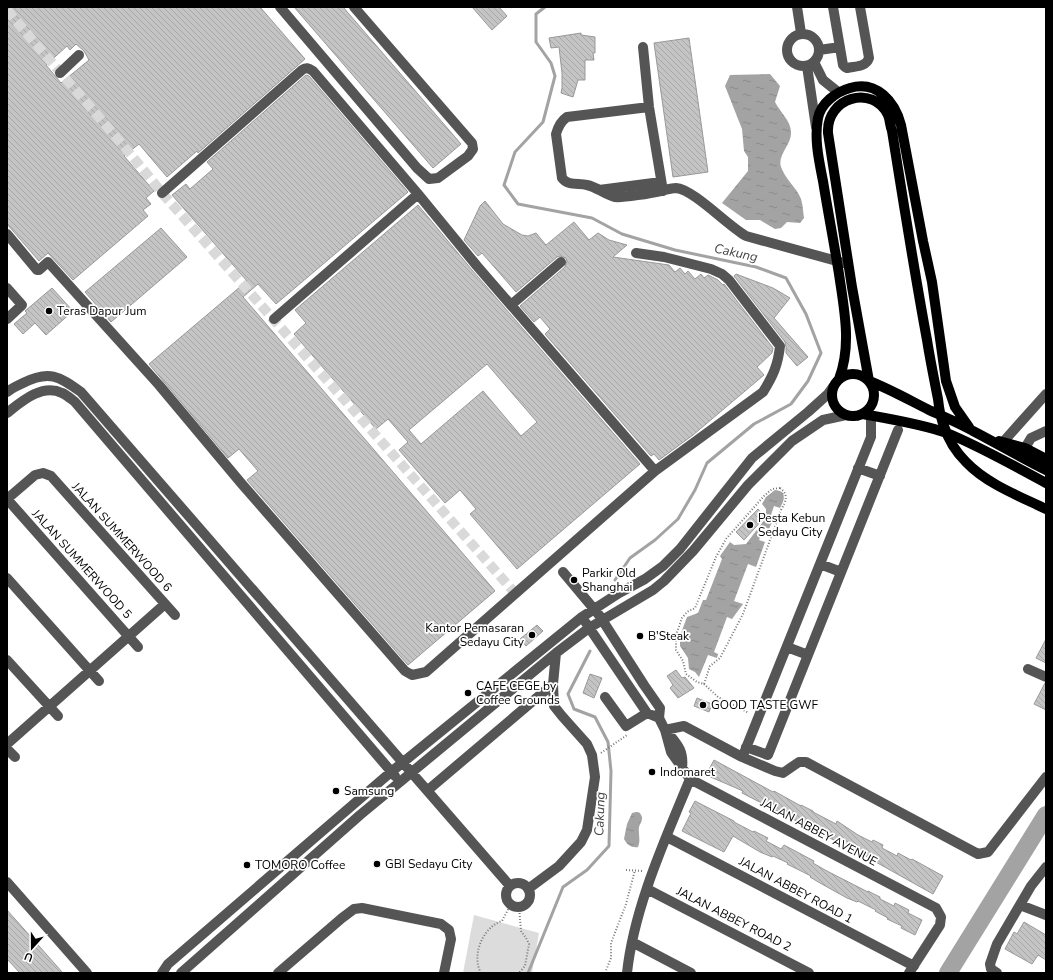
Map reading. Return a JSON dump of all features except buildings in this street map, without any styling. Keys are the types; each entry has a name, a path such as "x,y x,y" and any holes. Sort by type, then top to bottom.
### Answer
{"main road":[{"path":"972,430 960,415 948,391 932,278 922,240 901,126 896,109 885,95 873,89 862,86 853,87 838,92 826,103 819,114 818,133 818,153 847,328 843,368 831,392 833,404 840,413 846,415 867,415 947,433 1046,483"},
{"path":"867,415 874,399 874,392 869,381 848,264 827,125 832,113 843,102 860,98 869,99 876,103 888,115 892,131 916,281 941,416 947,433 959,453 978,473 994,483 1046,509"},
{"path":"916,281 932,278"},
{"path":"836,383 848,374 863,376 869,381 989,439 1022,452 1046,459"},
{"path":"989,439 1004,441 1046,470"}],"street":[{"path":"280,7 417,168 429,179 438,178 468,156 472,149 472,143 354,7"},
{"path":"797,7 801,33"},
{"path":"833,7 843,65 845,68 864,65 868,62 869,58 860,7"},
{"path":"801,33 810,35 814,38 817,41 819,50 818,55 810,64 800,66 795,65 792,62 786,49 789,40 801,33"},
{"path":"643,47 649,106 662,187"},
{"path":"819,50 840,47"},
{"path":"60,73 79,55"},
{"path":"810,64 823,80 838,92"},
{"path":"810,64 811,98 818,133"},
{"path":"162,193 302,70 308,68 313,71 655,471"},
{"path":"649,106 567,117 559,127 556,134 562,178 566,182 587,185 598,190 662,187 676,188 688,192 746,236 848,264"},
{"path":"274,320 418,194"},
{"path":"7,234 37,270 48,262 159,385 236,477 404,671 412,675 426,672 655,471 763,392 772,379 776,369 780,346 729,280 722,274 701,266 664,257 636,253"},
{"path":"511,304 561,262"},
{"path":"7,288 22,305 7,319"},
{"path":"7,392 34,378 50,375 65,380 81,392 510,886"},
{"path":"162,973 168,964 403,762 582,617 619,592 645,579 662,566 680,549 752,458 808,412 828,394 836,383"},
{"path":"7,414 23,400 38,392 50,390 62,392 74,402 233,585 391,772 401,781"},
{"path":"1004,441 1046,394"},
{"path":"181,973 355,820 556,653 589,628 653,590 664,581 694,551 748,485 792,441 823,420 846,415"},
{"path":"742,757 871,437 867,415"},
{"path":"746,747 768,755 898,430"},
{"path":"1022,452 1031,438 1046,431"},
{"path":"858,468 880,476"},
{"name":"JALAN SUMMERWOOD 6","path":"7,499 35,475 43,473 51,476 175,615"},
{"name":"JALAN SUMMERWOOD 5","path":"7,499 138,646"},
{"path":"820,564 841,572"},
{"path":"563,572 594,609 660,708 659,718 665,730 671,752 690,779 652,871 632,942 627,973"},
{"path":"233,585 241,577"},
{"path":"7,578 100,681"},
{"path":"7,744 165,604"},
{"path":"582,617 647,712 659,718"},
{"path":"787,647 808,655"},
{"path":"554,706 553,684 556,653"},
{"path":"7,660 58,716"},
{"path":"1028,669 1046,676"},
{"path":"428,790 553,684"},
{"path":"528,889 559,866 581,842 587,830 593,799 595,777 592,755 587,744 542,692"},
{"path":"606,697 626,726 647,712"},
{"path":"665,730 684,726 742,757 775,772 783,773 799,762 806,762 978,854 988,852 1046,778"},
{"path":"7,749 14,757"},
{"name":"JALAN ABBEY AVENUE","path":"690,779 936,908 942,917 940,925 912,969"},
{"name":"JALAN ABBEY ROAD 1","path":"667,837 912,969"},
{"path":"997,973 991,969 990,964 997,944 1031,886 1046,867"},
{"path":"7,882 87,973"},
{"path":"519,883 524,884 528,889 530,895 529,900 525,905 515,906 506,898 507,890 510,886 519,883"},
{"name":"JALAN ABBEY ROAD 2","path":"647,889 809,973"},
{"path":"1020,905 1046,915"},
{"path":"278,973 342,918 354,909 362,908 441,924 449,930 451,939 444,973"},
{"path":"632,942 691,973"}],"path":[{"path":"704,684 710,666 720,658 743,614 781,510 785,503 785,492 780,488 772,489 764,496 726,539 716,557 695,608 687,612 682,618 676,635 676,650 683,661 686,674 697,682 704,684 718,696 749,712"},
{"path":"600,753 615,743"},
{"path":"626,870 652,871"},
{"path":"605,973 611,958 611,943 626,904 636,870"},
{"path":"481,973 478,965 478,956 482,939 488,930 496,923 502,921 515,906"},
{"path":"515,906 521,931 529,944 525,966 519,973"}],"shaded area":[{"path":"474,915 539,933 532,973 463,973"}],"water":[{"path":"770,74 780,86 775,102 791,128 791,136 780,163 785,176 797,191 801,199 804,218 800,223 787,222 781,228 775,229 760,220 746,220 722,203 748,171 748,157 744,151 742,129 725,86 730,75"},
{"path":"775,490 783,493 784,497 780,508 774,506 770,518 773,520 769,529 764,527 759,540 765,542 756,567 748,564 734,601 743,604 732,619 727,617 714,652 718,654 717,658 708,655 699,677 695,672 689,669 688,658 680,646 680,636 687,617 698,613 703,600 706,600 722,559 720,556 730,542 734,545 746,544 766,518 766,509 762,504 766,497"},
{"path":"632,813 640,813 642,816 642,821 639,827 639,844 638,847 634,847 630,846 624,839 627,824"}],"waterway":[{"name":"Cakung","path":"545,7 536,14 536,42 551,63 555,76 543,122 515,152 504,185 518,204 592,218 622,234 675,250 756,267 786,278 806,314 821,353 808,381 791,404 754,424 707,463 695,490 678,519 655,540 630,558 615,580"},
{"name":"Cakung","path":"528,973 563,887 587,870 609,846 611,771 608,742 595,717 574,709 568,694 590,651"},
{"path":"948,973 1046,815"}],"tunnel":[{"path":"7,10 124,146 162,193 515,593"}],"place":[{"name":"Teras Dapur Jum","path":"49,311"},
{"name":"Pesta Kebun Sedayu City","path":"750,525"},
{"name":"Parkir Old Shanghai","path":"574,580"},
{"name":"Kantor Pemasaran Sedayu City","path":"532,635"},
{"name":"B'Steak","path":"640,636"},
{"name":"CAFE CEGE by Coffee Grounds","path":"468,693"},
{"name":"GOOD TASTE GWF","path":"703,705"},
{"name":"Indomaret","path":"652,772"},
{"name":"Samsung","path":"336,791"},
{"name":"GBI Sedayu City","path":"377,864"},
{"name":"TOMORO Coffee","path":"247,865"}]}
